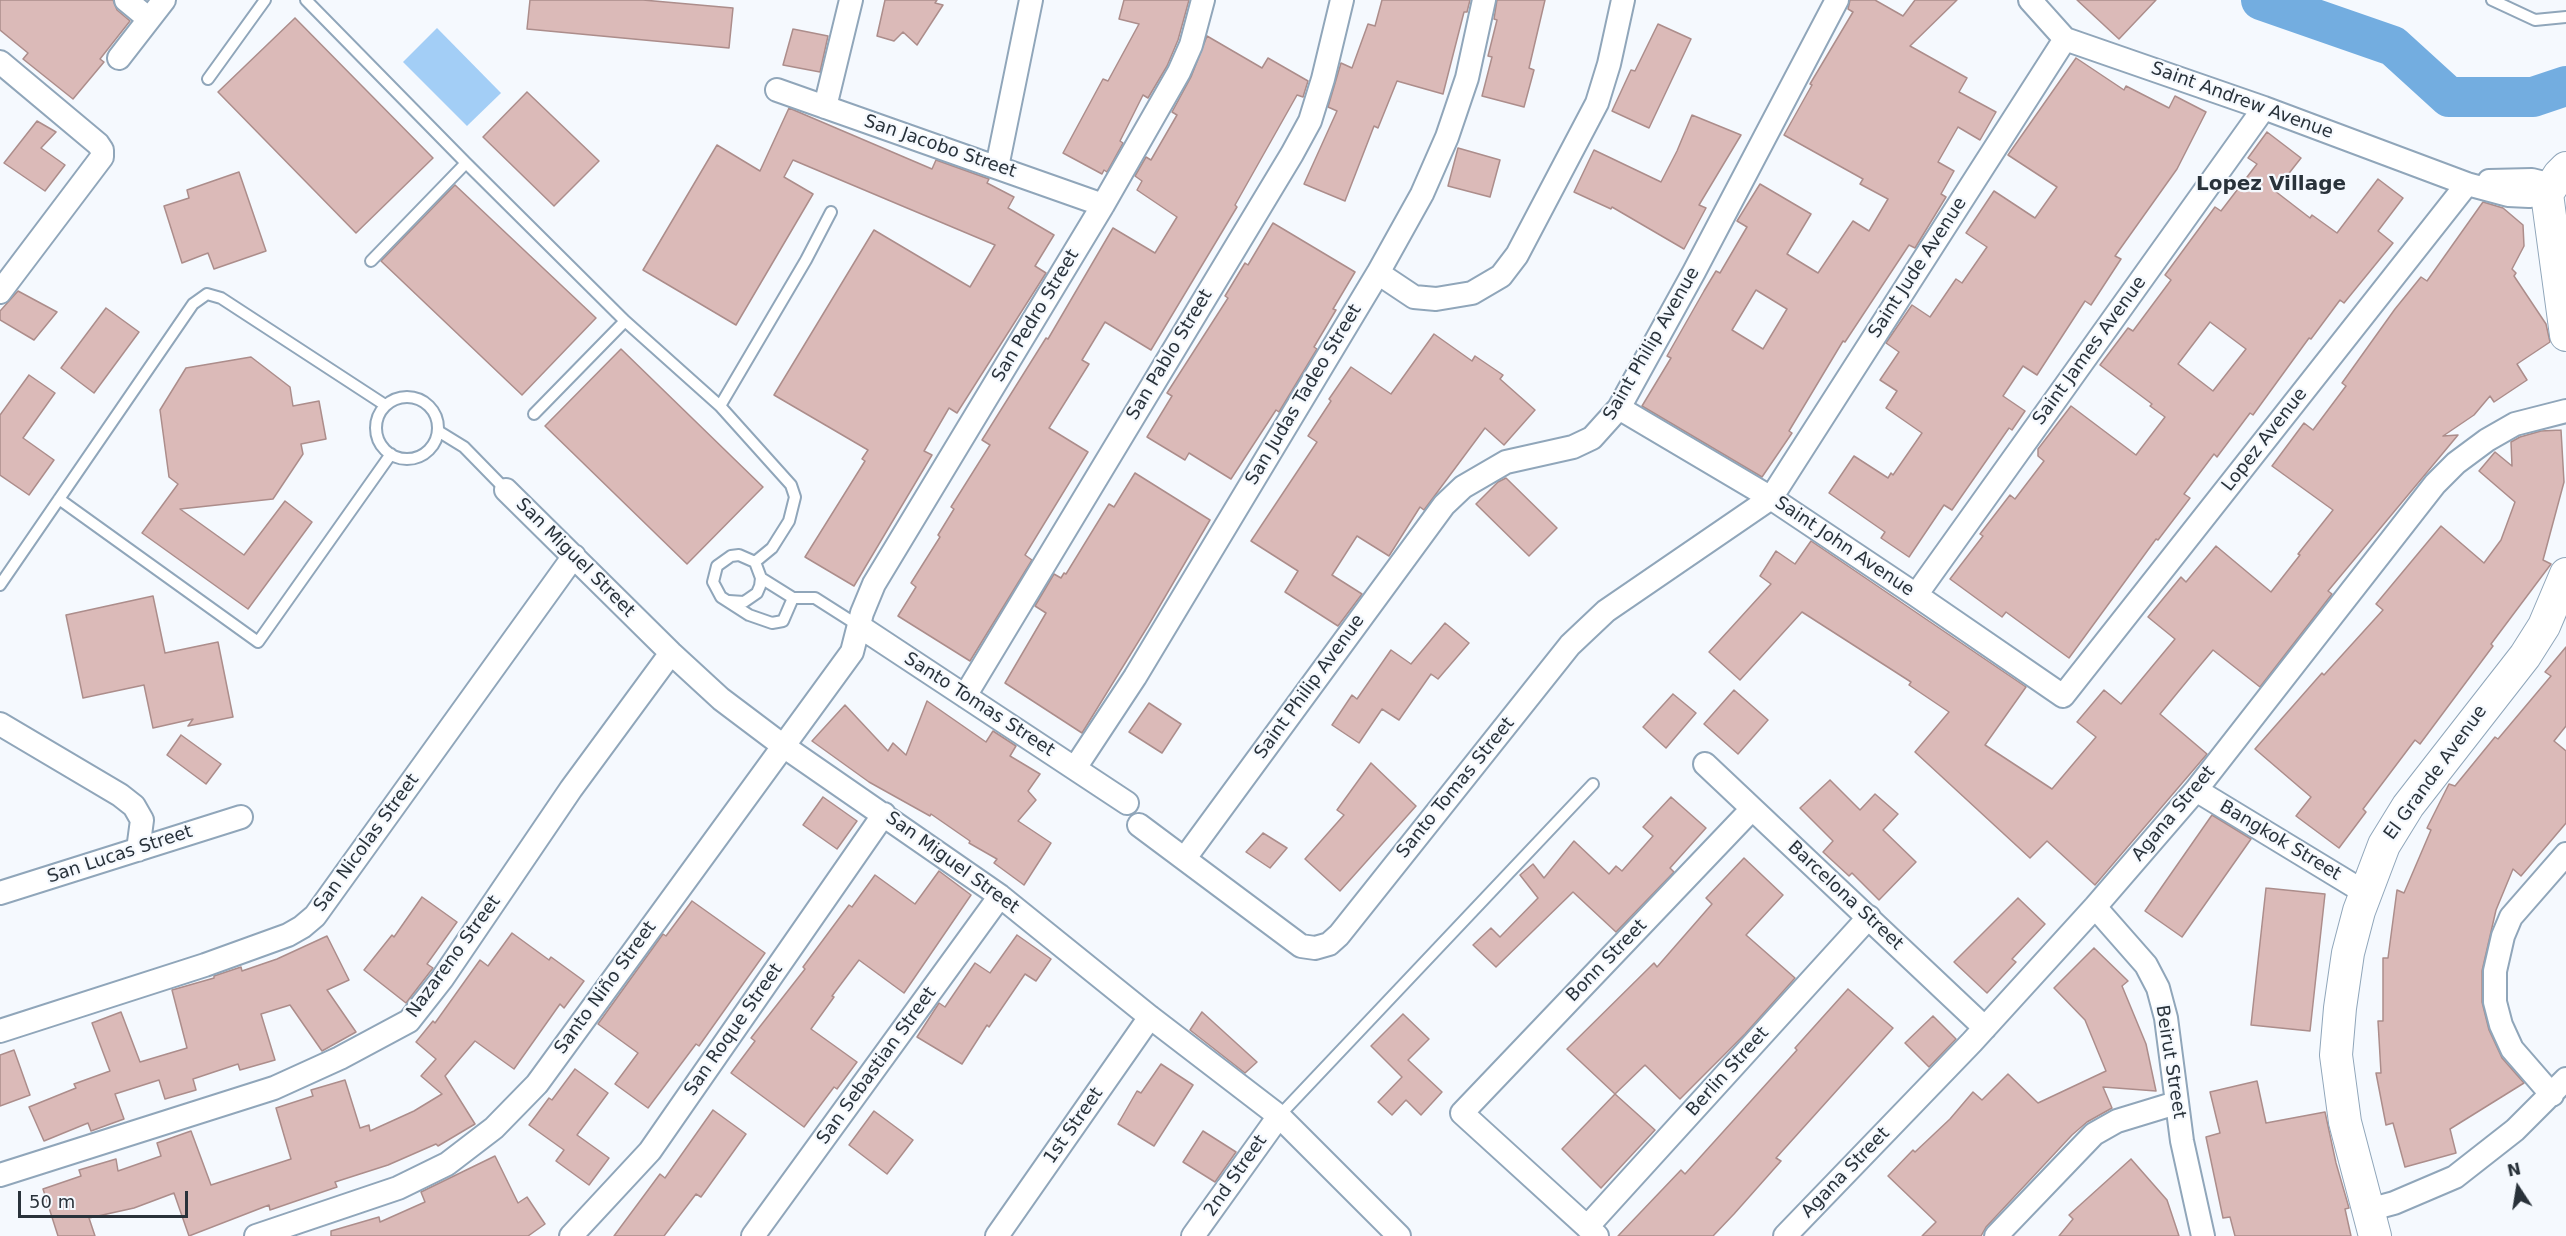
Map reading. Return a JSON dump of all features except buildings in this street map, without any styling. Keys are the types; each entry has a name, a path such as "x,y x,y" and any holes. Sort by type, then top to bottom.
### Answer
{"street":[{"path":"126,0 149,19"},
{"path":"119,58 164,0"},
{"path":"825,107 850,0"},
{"path":"997,167 1031,0"},
{"name":"San Pedro Street","path":"860,626 862,613 874,584 1103,205 1179,72 1191,45 1203,0"},
{"name":"San Pablo Street","path":"965,696 1310,121 1323,79 1342,0"},
{"name":"San Judas Tadeo Street","path":"1075,768 1135,677 1378,273 1422,194 1447,137 1467,78 1484,0"},
{"path":"1378,273 1414,297 1436,299 1472,293 1501,276 1517,255 1597,102 1609,64 1623,0"},
{"name":"Saint Philip Avenue","path":"1185,858 1444,505 1464,487 1506,462 1573,447 1592,438 1619,408 1837,0"},
{"name":"Saint Andrew Avenue","path":"2030,0 2065,39 2264,108 2467,184 2509,179 2555,182"},
{"name":"Saint Jude Avenue","path":"1771,498 2065,39"},
{"path":"0,292 102,157 102,150 98,144 3,71"},
{"name":"San Jacobo Street","path":"777,90 1103,205"},
{"name":"Saint James Avenue","path":"1916,595 2264,108"},
{"path":"2555,182 2550,232 2566,335"},
{"name":"Lopez Avenue","path":"2063,696 2467,184"},
{"name":"Saint John Avenue","path":"1619,408 1771,498 2063,696"},
{"name":"Agana Street","path":"1785,1236 1985,1028 2095,907 2196,790 2435,484 2456,463 2487,440 2515,424 2566,411"},
{"name":"San Miguel Street","path":"506,490 671,653 721,699 782,745 1000,896 1150,1017 1279,1116 1399,1236"},
{"name":"Santo Tomas Street","path":"1139,825 1301,946 1315,948 1329,944 1339,935 1570,645 1606,611 1771,498"},
{"name":"San Nicolas Street","path":"0,1031 205,965 288,935 302,927 315,916 574,556"},
{"name":"El Grande Avenue","path":"2372,1223 2345,1122 2336,1055 2348,953 2364,892 2384,845 2408,806 2525,657 2544,626 2566,574"},
{"name":"Santo Tomas Street","path":"860,626 1128,803"},
{"name":"Santo Niño Street","path":"256,1236 398,1188 447,1164 494,1128 537,1084 852,652 860,626"},
{"name":"Nazareno Street","path":"0,1175 274,1088 340,1058 409,1021 442,979 571,789 671,653"},
{"path":"0,724 120,795 134,806 142,820 138,850"},
{"name":"Barcelona Street","path":"1705,764 1751,810 1869,917 1985,1028"},
{"name":"Bangkok Street","path":"2196,790 2364,892"},
{"name":"Bonn Street","path":"1592,1232 1462,1113 1751,810"},
{"name":"San Roque Street","path":"572,1236 650,1152 884,814"},
{"name":"San Lucas Street","path":"0,893 241,817"},
{"path":"2372,1223 2394,1203 2455,1177 2488,1152 2559,1087 2512,1048 2501,1024 2495,1002 2495,971 2503,936 2511,917 2566,854"},
{"name":"San Sebastian Street","path":"753,1236 1000,896"},
{"name":"Beirut Street","path":"2095,907 2146,965 2158,988 2166,1018 2176,1104 2190,1179 2204,1236"},
{"name":"Berlin Street","path":"1592,1232 1869,917"},
{"name":"1st Street","path":"997,1236 1150,1017"},
{"path":"1996,1236 2094,1134 2117,1121 2176,1104"},
{"name":"2nd Street","path":"1193,1236 1279,1116"}],"lane":[{"path":"208,78 265,0"},
{"path":"306,0 625,321 720,406 790,485 795,497 789,521 772,548 755,562"},
{"path":"2492,0 2535,20 2566,17"},
{"path":"371,261 466,163"},
{"path":"720,406 806,260 831,212"},
{"path":"0,585 193,304 207,294 221,298 385,405"},
{"path":"534,414 625,321"},
{"path":"401,397 420,399 434,413 438,431 429,449 411,459 391,454 383,449 375,432 379,413 385,405 401,397"},
{"path":"438,431 464,447 506,490"},
{"path":"59,499 258,642 391,454"},
{"path":"793,598 783,621 772,623 749,615 721,597 713,582 717,566 730,556 748,557 755,562 762,578 793,598 815,598 860,626"},
{"path":"729,601 744,602 751,598 757,593 762,578"},
{"path":"1279,1116 1593,784"}],"shaded area":[{"path":"437,28 501,93 467,126 403,62"}],"waterway":[{"path":"2261,0 2393,46 2449,97 2533,97 2566,86"}],"district":[{"name":"Lopez Village","path":"2271,185"}]}
